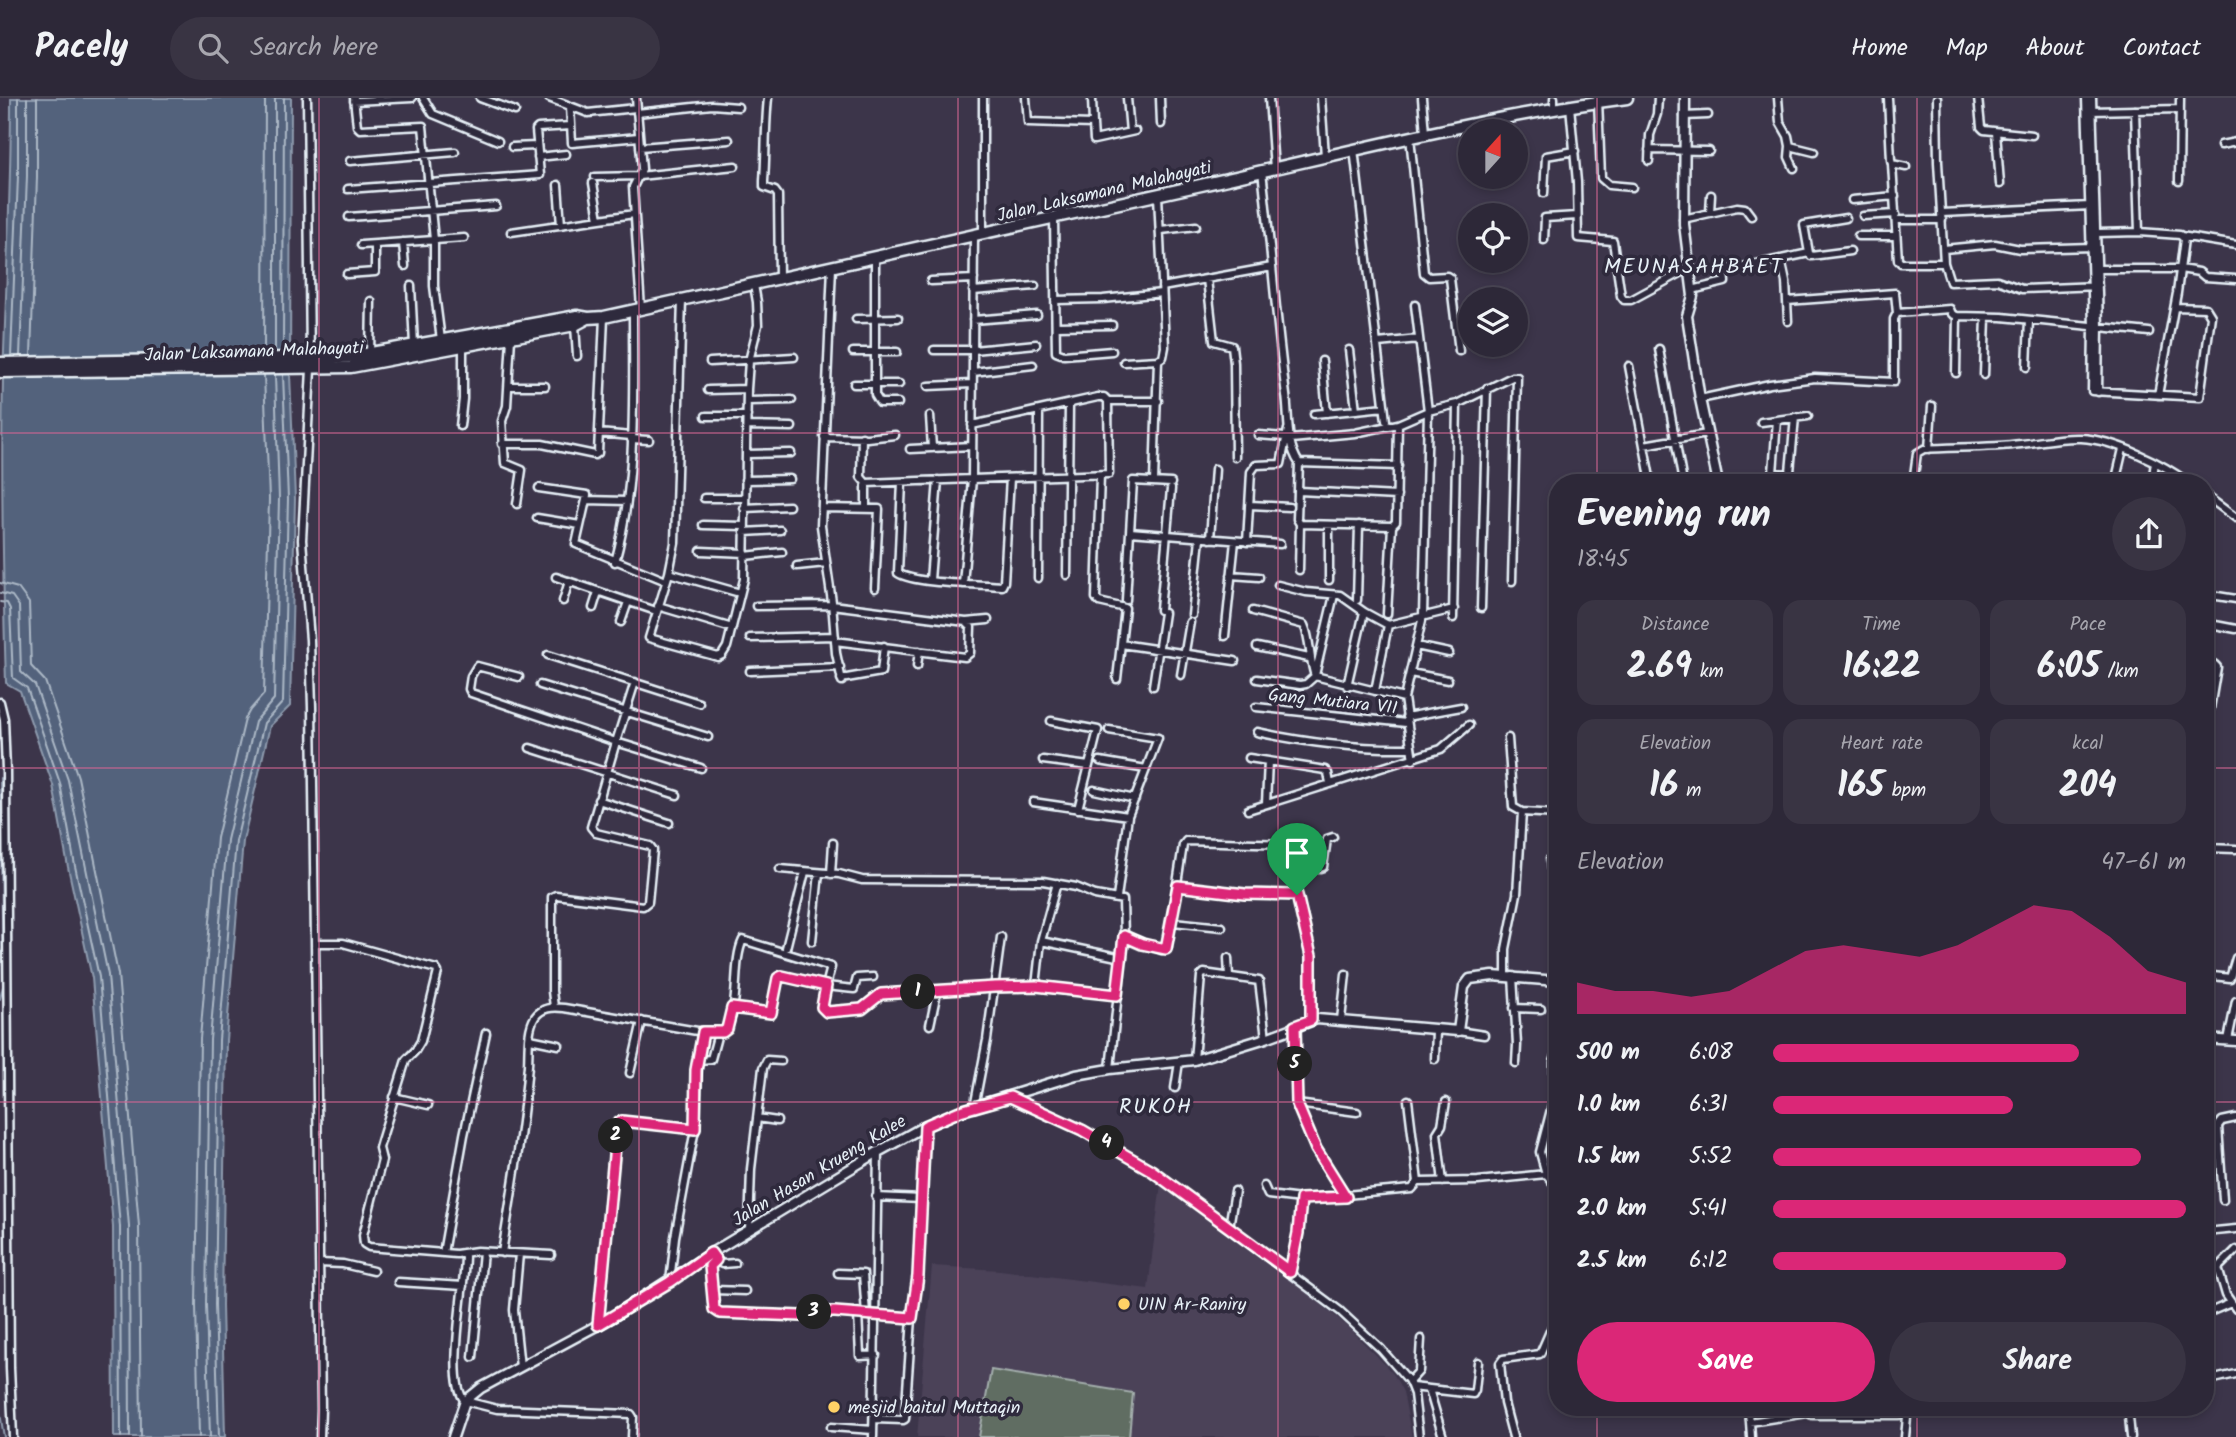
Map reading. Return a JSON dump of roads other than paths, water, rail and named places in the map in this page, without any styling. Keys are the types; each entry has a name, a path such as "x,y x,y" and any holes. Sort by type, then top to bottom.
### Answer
{"highway":[{"name":"Jalan Laksamana Malahayati","path":"3,367 339,363 414,345 576,316 604,317 754,285 1274,169 1554,103 1570,106 1627,98"},
{"name":"Jalan Laksamana Malahayati","path":"339,363 358,367 575,325 588,318"}],"street":[{"path":"307,98 312,364 302,540 310,640 316,943 320,1437"},
{"path":"412,98 354,100 357,126 360,129 424,126 434,240 434,286 442,340"},
{"path":"423,98 433,114 498,141"},
{"path":"480,98 515,111"},
{"path":"549,98 588,113 713,102 738,107"},
{"path":"615,562 625,523 627,501 637,310 633,187 642,169 636,98"},
{"path":"768,98 764,187 778,195 779,279"},
{"path":"963,584 972,479 974,279 979,235 983,98"},
{"path":"1026,98 1028,122 1093,124"},
{"path":"1091,98 1094,140 1133,132 1127,98"},
{"path":"1160,98 1161,124"},
{"path":"1269,98 1274,169"},
{"path":"1321,98 1325,156"},
{"path":"1422,98 1425,133"},
{"path":"1648,160 1658,98"},
{"path":"1685,98 1684,219 1692,290 1688,316 1700,399 1716,474"},
{"path":"1778,98 1780,122 1790,146 1789,157 1794,168"},
{"path":"1888,98 1897,256 1901,263 1944,263"},
{"path":"1937,98 1944,263 1950,282 1997,280 2022,289 2095,286"},
{"path":"1978,98 1981,127 1984,130 2032,135"},
{"path":"2086,98 2089,111 2098,392 2196,398 2201,394 2211,316 2206,308 2175,307"},
{"path":"2089,111 2092,98"},
{"path":"2179,181 2180,98"},
{"path":"1598,100 1601,178 1609,185 1632,187"},
{"path":"570,106 572,143 639,137"},
{"path":"1570,106 1579,240 1613,241 1621,296 1624,300 1631,300 1690,268"},
{"path":"2089,111 2180,109"},
{"path":"2135,110 2139,232"},
{"path":"1684,117 1708,115"},
{"path":"348,189 540,175 536,130 570,126"},
{"path":"1996,132 2000,184"},
{"path":"1410,136 1424,273 1429,277 1450,278 1458,336"},
{"path":"640,147 729,140"},
{"path":"2221,145 2236,142"},
{"path":"512,147 537,146"},
{"path":"1790,146 1815,152"},
{"path":"1354,149 1385,421"},
{"path":"1649,150 1709,151"},
{"path":"1544,193 1546,156 1575,151"},
{"path":"350,160 455,152"},
{"path":"538,157 566,154"},
{"path":"1892,164 1906,167"},
{"path":"599,219 594,180 735,166"},
{"path":"1247,542 1253,467 1282,464 1288,438 1262,171"},
{"path":"558,185 561,225"},
{"path":"1124,362 1158,360 1163,357 1165,346 1158,195"},
{"path":"1710,212 1711,195"},
{"path":"1852,200 1895,196"},
{"path":"349,217 496,206"},
{"path":"1863,216 1942,216 2092,206"},
{"path":"2092,206 2097,233 2094,247"},
{"path":"1684,219 1741,207 1751,216"},
{"path":"511,232 634,214"},
{"path":"1545,240 1545,218 1577,216"},
{"path":"1054,218 1056,352 1061,355 1112,351"},
{"path":"1809,253 1804,225 1846,218"},
{"path":"1161,230 1196,226"},
{"path":"2097,233 2139,232 2236,245"},
{"path":"1858,236 1896,236"},
{"path":"2158,395 2185,244 2181,236"},
{"path":"361,245 464,238"},
{"path":"403,242 405,266"},
{"path":"1944,249 1995,244 2020,249 2094,247"},
{"path":"347,274 375,272 375,245"},
{"path":"1692,290 1726,282 1724,271 1809,253 1811,256 1850,251"},
{"path":"876,258 875,395 879,402 898,403"},
{"path":"1781,259 1788,321"},
{"path":"832,267 821,531 842,680 881,672 884,646"},
{"path":"1055,300 1103,299 1162,290 1272,267"},
{"path":"2094,269 2180,269 2199,272 2205,276 2236,279"},
{"path":"931,281 974,279"},
{"path":"1207,279 1214,341 1232,346 1235,457"},
{"path":"682,299 675,543 668,577 649,638 718,657 725,652 732,628 745,554 747,388 749,361 758,325 754,285"},
{"path":"411,286 414,345"},
{"path":"974,290 1035,286"},
{"path":"1700,399 1815,377 1894,382 1894,319 1897,313 1895,293 1787,301"},
{"path":"370,355 371,301"},
{"path":"1413,760 1404,698 1423,616 1428,411 1415,305"},
{"path":"1897,313 1950,309 1952,314 1957,316 2149,332"},
{"path":"973,320 1037,315"},
{"path":"1956,373 1957,316"},
{"path":"502,444 542,444 595,455 598,453 604,317"},
{"path":"1984,375 1986,317"},
{"path":"856,319 898,318"},
{"path":"2027,367 2029,320"},
{"path":"575,325 577,356"},
{"path":"1056,326 1112,325"},
{"path":"510,338 509,386 502,421 502,444 505,463 522,470 517,504"},
{"path":"1378,343 1419,339"},
{"path":"934,350 973,350 1036,344"},
{"path":"460,426 463,346"},
{"path":"1658,349 1682,474"},
{"path":"1349,350 1356,410"},
{"path":"852,352 897,352"},
{"path":"710,362 794,357"},
{"path":"1154,482 1158,360"},
{"path":"1322,361 1327,413"},
{"path":"972,372 1033,365"},
{"path":"1629,366 1649,474"},
{"path":"1258,435 1288,438 1355,433 1398,424 1428,411 1457,404 1512,377 1518,379 1512,581"},
{"path":"854,384 899,384"},
{"path":"929,386 972,384"},
{"path":"509,386 545,386"},
{"path":"708,390 747,388"},
{"path":"1481,608 1487,388"},
{"path":"972,425 1098,397 1104,397 1108,401 1158,401"},
{"path":"747,401 792,400"},
{"path":"866,483 1109,474 1108,401"},
{"path":"1453,618 1457,404"},
{"path":"1067,575 1069,405"},
{"path":"1929,449 1932,406"},
{"path":"1314,414 1384,407"},
{"path":"1038,578 1039,411"},
{"path":"706,415 747,416"},
{"path":"930,416 932,448"},
{"path":"1761,422 1808,416"},
{"path":"1777,420 1773,473 1790,474 1795,418"},
{"path":"1387,614 1392,526 1396,522 1398,424"},
{"path":"747,426 792,427"},
{"path":"599,433 649,440"},
{"path":"1644,445 1707,434"},
{"path":"824,437 895,435"},
{"path":"862,437 862,477 866,483 866,508"},
{"path":"1288,438 1299,463 1299,570"},
{"path":"1914,474 1917,453 1929,449 2070,438 2084,438 2123,449 2165,465 2177,474"},
{"path":"910,449 972,446"},
{"path":"2117,474 2123,449"},
{"path":"746,454 791,453"},
{"path":"1299,463 1398,466"},
{"path":"2153,474 2155,463"},
{"path":"1210,539 1215,469"},
{"path":"1100,475 1096,597 1100,602 1125,608 1116,679"},
{"path":"902,482 898,573 930,580 1002,586 1010,478"},
{"path":"745,480 790,479"},
{"path":"930,580 938,480"},
{"path":"1126,600 1133,481 1171,486 1159,650 1153,686"},
{"path":"538,488 587,495 576,544 615,562 740,593"},
{"path":"1299,491 1397,496"},
{"path":"704,498 745,498"},
{"path":"586,500 627,501"},
{"path":"2214,502 2236,518"},
{"path":"1250,505 1289,507"},
{"path":"744,508 789,506"},
{"path":"822,508 879,509 875,589"},
{"path":"537,518 580,525"},
{"path":"1300,524 1392,526"},
{"path":"704,525 780,530"},
{"path":"1329,525 1329,580"},
{"path":"1357,600 1359,525"},
{"path":"1130,532 1280,544"},
{"path":"1181,675 1200,538"},
{"path":"1225,636 1235,541"},
{"path":"701,551 745,554 782,552"},
{"path":"797,566 826,563"},
{"path":"1231,575 1259,577"},
{"path":"556,577 628,602 732,628"},
{"path":"563,601 569,581"},
{"path":"1278,585 1306,592 1342,596 1388,625 1454,609"},
{"path":"593,608 598,592"},
{"path":"1257,679 1300,685 1310,682 1315,676 1334,595"},
{"path":"2214,595 2236,599"},
{"path":"621,622 628,602"},
{"path":"756,606 833,605 967,622 988,620"},
{"path":"1253,611 1304,625 1315,676"},
{"path":"1347,686 1364,612"},
{"path":"750,638 835,638 970,658 971,627 967,622"},
{"path":"1375,691 1388,625"},
{"path":"2214,625 2236,629"},
{"path":"1121,644 1235,661"},
{"path":"1416,646 1449,653"},
{"path":"1257,647 1309,658"},
{"path":"917,666 919,651"},
{"path":"548,655 699,703"},
{"path":"2214,664 2217,667 2214,689"},
{"path":"519,677 477,666 471,676 469,689 471,693 701,768"},
{"path":"750,671 839,667"},
{"path":"1410,673 1448,680"},
{"path":"1315,676 1404,698"},
{"path":"554,1007 551,980 552,897 556,895 643,906 649,898 653,850 650,846 593,831 591,824 635,682"},
{"path":"540,685 708,737"},
{"path":"0,702 4,719 6,770 10,1368 13,1437"},
{"name":"Gang Mutiara VII","path":"1256,707 1406,720 1461,707"},
{"path":"1051,721 1098,730 1078,809"},
{"path":"1248,810 1413,760 1441,749 1469,725"},
{"path":"1109,730 1157,737 1158,740 1128,816 1117,898"},
{"path":"1257,732 1332,745 1410,748"},
{"path":"1508,738 1513,807 1522,812 1549,814"},
{"path":"530,748 677,795"},
{"path":"1249,758 1325,770 1330,783"},
{"path":"1043,760 1089,766"},
{"path":"1100,761 1146,769"},
{"path":"1266,804 1268,761"},
{"path":"1094,790 1135,799"},
{"path":"598,800 669,823"},
{"path":"1033,802 1128,816"},
{"path":"1516,1063 1517,1042 1506,949 1517,894 1522,812"},
{"path":"1296,868 1322,868 1326,841 1333,837"},
{"path":"1124,936 1164,950 1168,946 1183,845 1186,841 1291,844 1296,868 1297,895 1311,956 1311,1020 1321,1018 1484,1035"},
{"path":"831,874 833,843"},
{"path":"2214,848 2236,849"},
{"path":"780,869 862,880 1017,880 1057,883 1125,902 1110,1069"},
{"path":"786,948 805,872"},
{"path":"812,941 820,873"},
{"path":"1036,986 1041,941 1057,883"},
{"path":"1178,886 1245,894 1297,895"},
{"path":"1173,922 1222,927"},
{"path":"974,1108 1001,937"},
{"path":"502,1253 525,1105 530,1039 535,1017 545,1009 554,1007 719,1033 727,1029 743,940 831,967 822,1007 827,1012 862,1009 881,994 995,987 1036,986 1117,995"},
{"path":"1041,941 1122,958"},
{"path":"316,943 337,942 438,971 421,1041 406,1060 381,1141 379,1149 382,1160 363,1240 369,1247 443,1253 551,1255"},
{"path":"1228,958 1229,977"},
{"path":"2214,976 2233,979 2236,960"},
{"path":"1194,1060 1201,976 1205,972 1260,982 1266,1038"},
{"path":"1342,1020 1346,974"},
{"path":"732,1008 771,1013 776,983 782,976 854,989 857,978 873,977"},
{"path":"1458,1031 1464,987 1468,980 1484,976 1509,976 1549,980"},
{"path":"930,1025 937,992"},
{"path":"2214,1040 2232,1041 2236,1001"},
{"path":"1514,1008 1541,1009"},
{"name":"Jalan Hasan Krueng Kalee","path":"465,1401 481,1388 598,1325 713,1257 749,1230 925,1126 1076,1075 1194,1060 1266,1038 1311,1020"},
{"path":"630,1073 642,1021"},
{"path":"1295,1026 1297,1104 1316,1149 1346,1197"},
{"path":"1434,1059 1437,1030"},
{"path":"670,1282 675,1237 695,1129 696,1070 703,1032"},
{"path":"443,1253 461,1149 486,1033"},
{"path":"699,1060 711,1059 719,1033"},
{"path":"530,1039 559,1045"},
{"path":"749,1230 749,1193 765,1062 781,1061"},
{"path":"1175,1087 1179,1062"},
{"path":"394,1097 428,1105"},
{"path":"1010,1097 1082,1130 1168,1181 1290,1272 1363,1331 1411,1385 1419,1437"},
{"path":"1264,1186 1268,1195 1301,1199 1412,1189 1418,1182 1408,1100"},
{"path":"1443,1182 1437,1133 1442,1125 1446,1102"},
{"path":"1297,1104 1357,1112"},
{"path":"1549,1117 1540,1152 1549,1178"},
{"path":"757,1118 777,1121"},
{"path":"2223,1200 2218,1126 2222,1121 2236,1118"},
{"path":"598,1325 617,1124 622,1121 695,1129"},
{"path":"874,1419 905,1419 912,1318 918,1276 925,1126"},
{"path":"831,1427 873,1434 878,1153"},
{"path":"1418,1182 1478,1181 1546,1174"},
{"path":"1228,1227 1236,1191"},
{"path":"876,1197 922,1199"},
{"path":"1290,1272 1301,1199"},
{"path":"2214,1231 2236,1229"},
{"path":"473,1357 483,1252"},
{"path":"465,1253 456,1371 458,1391 465,1401 497,1409 632,1414 632,1437"},
{"path":"519,1254 514,1310 520,1367"},
{"path":"2214,1312 2234,1306 2218,1268 2235,1254"},
{"path":"735,1263 722,1264 713,1257 710,1266 714,1309 720,1313 802,1316 817,1312 912,1318"},
{"path":"319,1263 343,1264 373,1271"},
{"path":"838,1273 863,1274 860,1356 876,1355"},
{"path":"398,1282 463,1286"},
{"path":"714,1290 745,1291"},
{"path":"1513,1437 1504,1403 1500,1363 1503,1359 1540,1354 1549,1334"},
{"path":"1411,1385 1419,1371 1421,1339"},
{"path":"1411,1385 1474,1393 1478,1362"},
{"path":"2214,1379 2236,1374"},
{"path":"1429,1388 1443,1437"},
{"path":"453,1437 465,1401"},
{"path":"1749,1416 1751,1437"},
{"path":"1750,1422 1778,1416"},
{"path":"1905,1437 1908,1416"},
{"path":"2130,1416 2132,1437"}],"water":[{"path":"11,98 291,98 290,374 295,499 290,706 270,726 243,841 226,1040 222,1305 225,1437 114,1437 113,1227 92,978 53,785 20,691 6,683 2,418"}],"waterway":[{"path":"0,778 3,986 0,999"},
{"path":"0,1413 4,1437"}],"place":[{"name":"UIN Ar-Raniry","path":"1124,1304"},
{"name":"mesjid baitul Muttaqin","path":"834,1407"}],"district":[{"name":"MEUNASAHBAET","path":"1694,266"},
{"name":"RUKOH","path":"1156,1106"}]}
